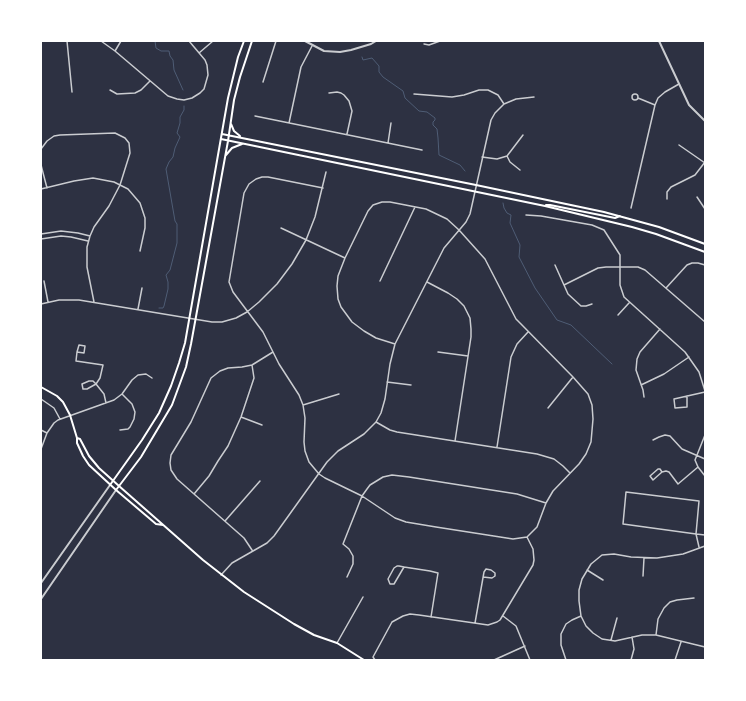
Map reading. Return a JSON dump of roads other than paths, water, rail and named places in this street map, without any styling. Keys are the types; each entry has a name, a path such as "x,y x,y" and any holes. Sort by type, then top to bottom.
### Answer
{"main road":[{"path":"110,485 142,440 165,400 179,363 190,318 222,134 236,64 244,41"},
{"path":"116,490 141,457 172,405 186,367 240,77 252,41"},
{"path":"231,123 236,134 244,138"},
{"path":"222,134 476,185 620,216 659,227 705,244"},
{"path":"221,140 545,206 632,227 705,252"},
{"path":"225,156 232,148 243,144"},
{"path":"545,206 550,205 615,218 620,216"},
{"path":"41,387 57,396 67,407 77,438 77,443 84,458 95,471 156,524 163,526"},
{"path":"77,438 80,439 92,461 160,521 163,526 221,575 244,592 294,624 314,635 337,643 364,660"}],"street":[{"path":"67,41 72,92"},
{"path":"101,41 115,51 150,82 172,98 184,100 196,96 204,89 208,75 207,65 200,53 189,41"},
{"path":"115,51 121,41"},
{"path":"200,53 213,41"},
{"path":"263,82 276,41"},
{"path":"305,41 324,51 340,52 371,44 376,41"},
{"path":"424,44 430,45 440,41"},
{"path":"659,41 689,105 705,121"},
{"path":"289,123 301,67 312,46"},
{"path":"110,90 117,94 135,93 150,82"},
{"path":"631,208 654,105 658,98 678,84"},
{"path":"414,94 452,97 479,90 488,90 498,95 504,104"},
{"path":"329,93 341,93 349,101 352,111 347,135"},
{"path":"221,575 232,563 267,543 274,536 327,462 338,451 360,437 376,422 383,408 390,364 395,344 444,248 460,230 470,214 491,120 504,104 516,99 534,97"},
{"path":"638,98 654,105"},
{"path":"255,116 422,150"},
{"path":"388,143 391,123"},
{"path":"41,149 47,140 54,136 60,135 115,133 125,138 129,144 130,150 120,184 109,206 94,227 88,241 86,259 94,302"},
{"path":"482,157 497,159 507,156 523,134"},
{"path":"667,199 667,192 671,187 695,175 705,163 679,145"},
{"path":"507,156 510,162 520,170"},
{"path":"41,165 47,188"},
{"path":"41,304 70,299 212,322 222,322 236,318 247,312 277,284 292,264 306,240 315,217 326,172"},
{"path":"323,188 262,177 252,181 244,193 229,282 233,292 263,332 279,364 297,390 303,405 306,423 304,442 305,451 309,462 319,474 362,496 388,515 406,522 513,539 528,537 537,527 546,503 553,491 586,454 591,442 593,419 592,405 588,394 516,318 485,259 460,230 436,213 416,207 382,202 373,205 368,211 345,258 338,276 338,299 344,312 352,322 376,338 395,344"},
{"path":"41,189 93,178 108,180 120,184 134,195 144,212 145,228 140,250"},
{"path":"697,197 705,209"},
{"path":"380,281 416,207"},
{"path":"526,215 541,216 599,227 604,230 620,255 620,290 624,297 680,347 699,372 705,392 687,396 674,399 675,408 687,407 687,396"},
{"path":"281,228 345,258"},
{"path":"41,234 61,231 90,236"},
{"path":"41,239 61,236 88,241"},
{"path":"666,288 687,265 692,263 705,265"},
{"path":"555,265 568,294 579,305 586,306 592,304"},
{"path":"564,285 598,268 641,268 705,322"},
{"path":"44,281 48,302"},
{"path":"427,282 457,299 464,306 470,318 471,329 468,356 455,441"},
{"path":"138,309 142,288"},
{"path":"618,315 629,302"},
{"path":"644,397 636,370 637,359 640,352 660,329"},
{"path":"497,448 511,357 517,344 528,332"},
{"path":"77,352 84,353 85,346 79,345 77,352 76,361 103,365 100,378 96,384 84,390 82,385 83,383 93,381 96,384 104,394 106,402"},
{"path":"252,551 244,538 173,474 170,463 172,455 191,422 211,378 220,371 228,368 242,367 252,364 273,352"},
{"path":"438,352 468,356"},
{"path":"641,384 664,374 689,357"},
{"path":"194,494 209,476 228,446 242,417 254,378 252,364"},
{"path":"41,449 47,433 54,423 60,419 114,400 122,394 132,380 138,375 146,374 152,378"},
{"path":"548,408 573,377"},
{"path":"387,382 411,385"},
{"path":"120,430 128,429 130,427 134,419 135,412 132,404 122,394"},
{"path":"303,405 339,394"},
{"path":"41,399 54,408 60,419"},
{"path":"242,417 262,425"},
{"path":"376,422 396,432 546,456 558,462 570,473"},
{"path":"41,430 47,433"},
{"path":"653,440 665,435 670,436 682,449 705,459"},
{"path":"705,435 696,455 696,463 705,476"},
{"path":"662,472 658,469 650,476 653,480 662,472 664,470 668,471 678,484 698,467"},
{"path":"346,577 353,564 353,556 349,549 343,544 362,496 370,485 378,479 392,475 517,494 546,503"},
{"path":"225,521 260,481"},
{"path":"41,583 110,485"},
{"path":"41,599 116,490"},
{"path":"699,547 696,534 699,501 626,492 623,524 696,534 705,535"},
{"path":"375,660 373,655 395,620 410,614 488,625 500,620 533,565 533,549 528,537"},
{"path":"705,546 671,556 644,558 607,554 597,559 587,570 582,579 579,590 579,608 581,616 586,626 602,639 619,640 632,637 656,635 705,648"},
{"path":"643,576 644,558"},
{"path":"404,567 394,584 390,584 388,579 394,568 397,566 404,567 438,573 431,616"},
{"path":"475,623 483,577 484,572 486,569 495,573 495,576 492,578 483,577"},
{"path":"587,570 602,580"},
{"path":"337,643 363,597"},
{"path":"656,635 658,619 664,608 670,602 694,598"},
{"path":"503,616 516,626 530,660"},
{"path":"566,660 561,645 561,634 566,624 581,616"},
{"path":"611,640 617,618"},
{"path":"630,660 634,649 632,637"},
{"path":"675,660 681,642"},
{"path":"494,660 525,646"}],"waterway":[{"path":"155,41 156,48 161,51 169,51 173,60 174,70 183,90"},
{"path":"362,57 363,60 372,58 379,66 379,72 383,77 403,91 405,98 419,111 427,112 435,118 433,125 437,129 439,155 460,165 465,171"},
{"path":"159,308 163,308 164,306 168,289 166,275 170,270 177,243 177,224 175,221 166,169 173,157 180,137 177,133 184,106"},
{"path":"503,203 507,213 511,215 510,223 520,245 519,257 535,288 557,320 571,325 612,364"}]}
